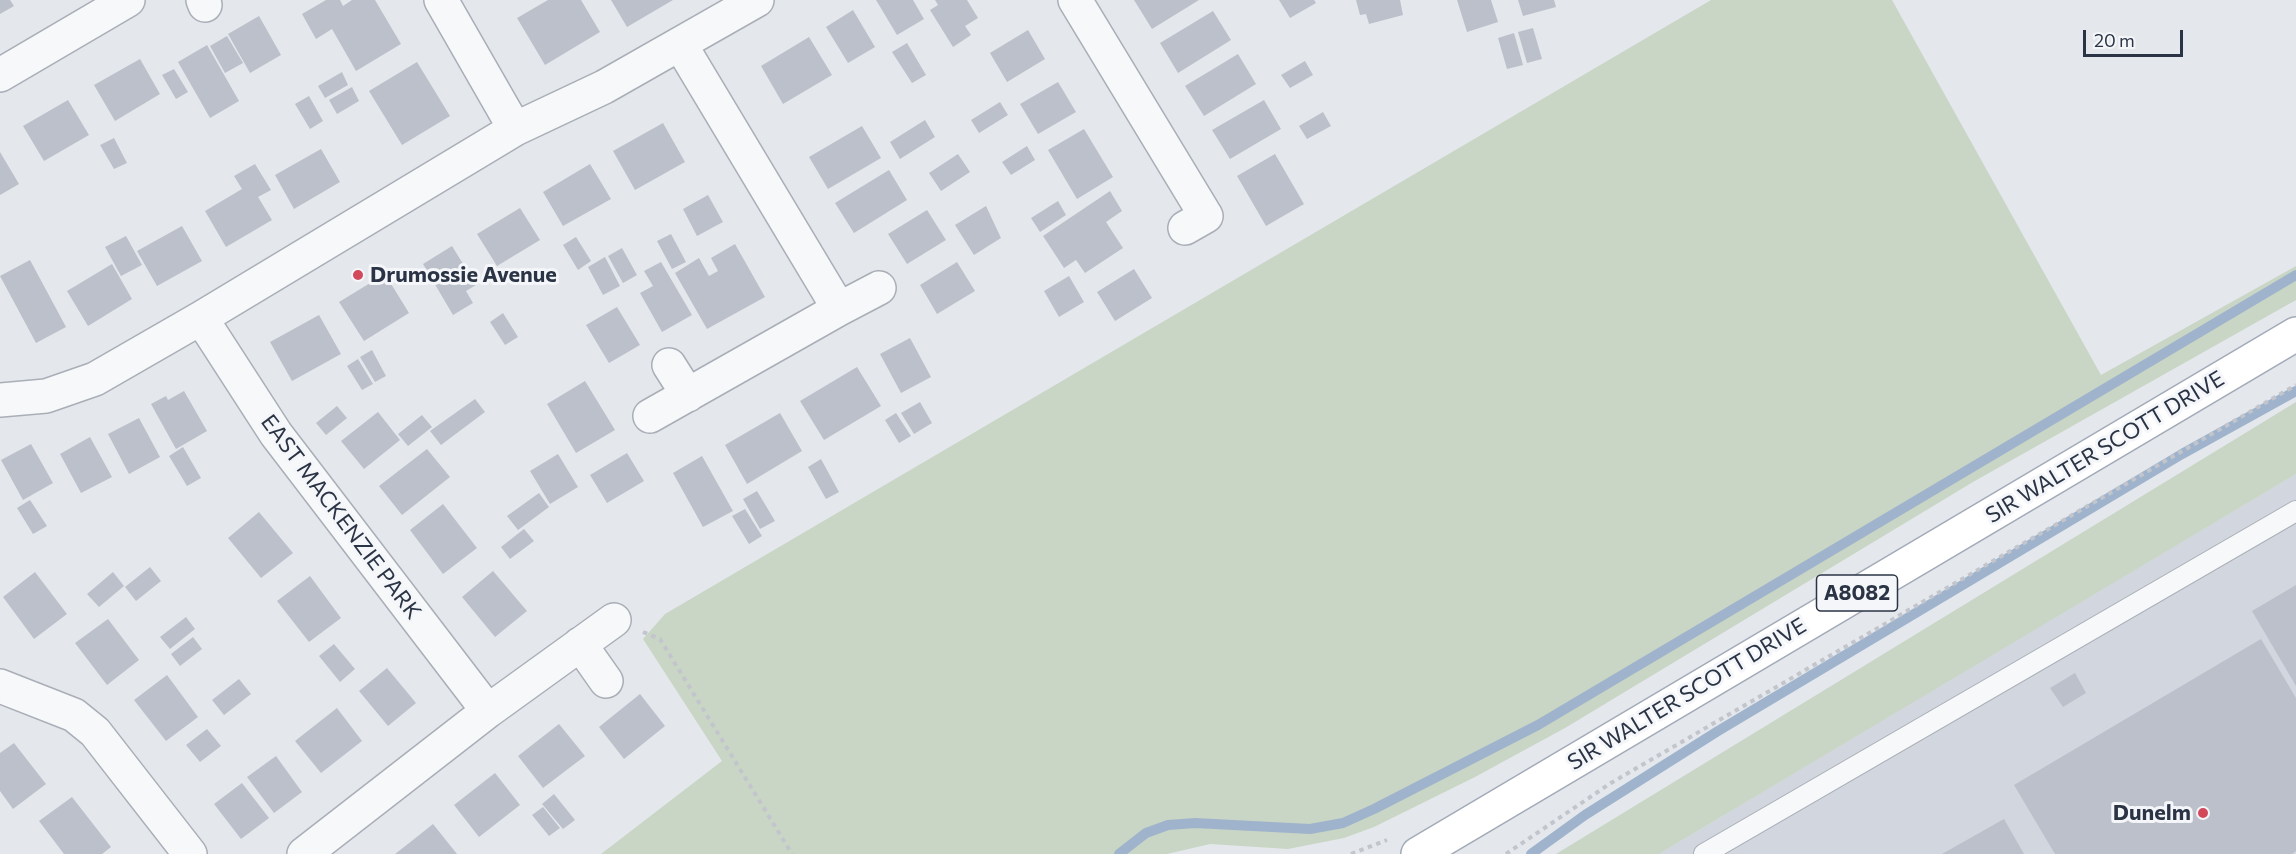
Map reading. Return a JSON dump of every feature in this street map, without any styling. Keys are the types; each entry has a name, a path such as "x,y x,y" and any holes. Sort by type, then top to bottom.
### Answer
{"main road":[{"name":"SIR WALTER SCOTT DRIVE","path":"1418,854 2296,334"}],"street":[{"path":"0,75 81,11 128,0"},
{"path":"441,0 515,129"},
{"path":"0,400 46,396 95,378 201,318 515,129 604,87 757,0"},
{"path":"1075,0 1206,216 1185,228"},
{"path":"681,44 839,309"},
{"path":"651,416 879,288"},
{"name":"EAST MACKENZIE PARK","path":"201,318 276,434 488,711"},
{"path":"669,365 688,395"},
{"path":"304,854 488,711 614,620"},
{"path":"580,644 606,681"},
{"path":"0,686 74,715 95,732 190,854"}],"lane":[{"path":"1704,854 2296,511"}],"path":[{"path":"1506,854 1611,783 2296,384"},
{"path":"614,620 660,639 792,854"}],"shaded area":[{"path":"2296,474 2296,854 1659,854 2015,641"}],"green space":[{"path":"1711,0 1892,0 2101,375 2296,266 2296,300 1973,482 1565,728 1475,777 1374,827 1344,838 1288,849 1210,844 1167,854 601,854 722,761 643,639 665,614"},
{"path":"2296,402 2296,474 1659,854 1556,854"}],"building":[{"path":"0,0 10,0 14,6 0,14"},
{"path":"326,0 340,0 343,6 352,0 375,0 401,44 356,71 332,29 316,39 302,14"},
{"path":"548,0 581,0 600,32 545,65 517,18"},
{"path":"611,0 673,0 627,27"},
{"path":"876,0 913,0 924,19 897,35"},
{"path":"935,0 967,0 978,18 965,26 971,35 953,47 930,10 938,5"},
{"path":"1134,0 1199,0 1152,29"},
{"path":"1279,0 1314,0 1316,3 1290,18"},
{"path":"1356,0 1400,0 1403,15 1369,24 1366,14 1360,15"},
{"path":"1457,0 1491,0 1498,22 1467,32"},
{"path":"1518,0 1554,0 1556,7 1523,16"},
{"path":"853,10 875,47 848,63 826,27"},
{"path":"1213,11 1231,40 1178,73 1160,43"},
{"path":"259,16 281,55 250,73 228,34"},
{"path":"1533,28 1542,59 1527,63 1518,32"},
{"path":"1028,30 1045,59 1007,82 990,53"},
{"path":"1514,33 1523,65 1507,69 1498,38"},
{"path":"227,36 243,63 225,73 210,46"},
{"path":"809,37 832,75 783,104 761,66"},
{"path":"907,43 926,75 912,83 892,52"},
{"path":"207,45 239,101 210,118 178,62"},
{"path":"1238,54 1256,84 1204,116 1185,86"},
{"path":"140,59 160,94 115,121 94,85"},
{"path":"1305,61 1313,75 1290,88 1281,75"},
{"path":"417,62 450,116 402,145 369,91"},
{"path":"174,69 188,92 176,99 162,75"},
{"path":"342,72 348,85 325,98 318,86"},
{"path":"1058,82 1076,112 1038,134 1020,104"},
{"path":"352,87 359,101 337,114 329,100"},
{"path":"309,96 323,121 310,129 295,104"},
{"path":"68,100 89,135 44,161 23,126"},
{"path":"1264,100 1281,129 1230,159 1212,130"},
{"path":"1000,102 1008,115 979,133 971,120"},
{"path":"1323,112 1331,126 1307,139 1299,126"},
{"path":"925,120 935,137 900,159 890,142"},
{"path":"663,123 685,162 635,190 613,151"},
{"path":"862,126 881,158 828,189 809,157"},
{"path":"1084,129 1113,177 1077,199 1048,150"},
{"path":"114,138 127,163 114,169 100,145"},
{"path":"1027,146 1035,160 1011,175 1002,162"},
{"path":"321,149 340,182 294,209 275,175"},
{"path":"0,152 19,184 0,195"},
{"path":"958,154 970,172 941,191 929,173"},
{"path":"1275,154 1304,204 1266,226 1237,176"},
{"path":"255,164 271,190 258,197 272,220 226,247 205,211 242,189 234,176"},
{"path":"590,164 611,199 563,226 543,192"},
{"path":"889,170 907,200 854,233 835,203"},
{"path":"1110,191 1122,211 1106,222 1123,248 1085,273 1076,260 1064,268 1043,236"},
{"path":"708,195 723,222 697,236 683,209"},
{"path":"1058,201 1066,215 1040,232 1031,218"},
{"path":"986,206 1001,238 974,255 955,225"},
{"path":"520,208 540,240 497,266 477,234"},
{"path":"927,210 946,240 907,264 888,234"},
{"path":"182,226 202,261 157,286 137,251"},
{"path":"671,234 686,262 672,269 657,241"},
{"path":"126,236 142,265 121,276 105,247"},
{"path":"576,237 591,261 578,270 563,245"},
{"path":"735,244 765,297 707,329 675,273 699,258 709,276 718,271 711,258"},
{"path":"452,246 476,285 466,291 473,303 453,315 423,264"},
{"path":"622,248 637,275 623,283 608,256"},
{"path":"605,257 620,286 603,295 588,267"},
{"path":"30,260 66,327 36,343 0,276"},
{"path":"661,262 692,315 662,332 640,293 653,286 644,271"},
{"path":"957,262 975,291 937,314 920,285"},
{"path":"112,264 132,299 88,326 67,291"},
{"path":"1134,269 1152,298 1115,321 1097,292"},
{"path":"385,274 409,313 364,341 339,302"},
{"path":"1069,276 1084,302 1059,317 1044,291"},
{"path":"617,307 640,345 609,363 586,325"},
{"path":"503,313 518,337 505,345 490,322"},
{"path":"319,315 341,354 292,381 270,342"},
{"path":"910,338 931,377 901,393 880,354"},
{"path":"372,350 386,376 375,382 360,357"},
{"path":"358,359 373,384 362,390 347,366"},
{"path":"857,367 881,406 824,440 800,401"},
{"path":"585,381 615,430 576,453 547,404"},
{"path":"184,391 207,431 176,449 151,404 166,396 168,400"},
{"path":"475,399 485,412 441,445 430,431"},
{"path":"920,402 932,423 914,434 901,413"},
{"path":"337,406 347,418 326,435 316,423"},
{"path":"378,412 400,440 364,469 341,441"},
{"path":"780,413 802,451 747,484 725,445"},
{"path":"896,413 911,436 899,443 885,420"},
{"path":"422,415 432,427 408,446 398,434"},
{"path":"139,418 160,457 129,474 108,434"},
{"path":"90,437 112,477 81,493 60,454"},
{"path":"31,444 53,483 23,500 1,460"},
{"path":"183,447 201,478 187,486 169,456"},
{"path":"427,449 450,477 402,515 379,486"},
{"path":"627,453 644,481 607,503 590,475"},
{"path":"558,454 578,487 550,504 530,471"},
{"path":"702,456 733,511 703,527 673,473"},
{"path":"821,459 839,492 826,499 808,467"},
{"path":"757,491 775,521 760,529 743,499"},
{"path":"539,493 549,507 518,530 507,516"},
{"path":"30,500 47,526 33,534 17,508"},
{"path":"443,504 477,548 443,574 410,530"},
{"path":"745,509 762,536 749,544 732,516"},
{"path":"259,512 293,553 261,578 228,538"},
{"path":"524,529 534,541 510,559 501,547"},
{"path":"150,567 161,581 136,601 125,587"},
{"path":"493,571 527,611 495,637 462,597"},
{"path":"35,572 67,614 34,639 3,597"},
{"path":"113,572 124,586 99,607 87,594"},
{"path":"310,576 341,618 309,642 277,601"},
{"path":"2296,585 2296,686 2252,611"},
{"path":"186,617 195,629 170,649 160,637"},
{"path":"108,619 139,660 107,685 75,643"},
{"path":"193,637 202,649 180,666 171,654"},
{"path":"2261,639 2296,698 2296,851 2292,854 2055,854 2014,785"},
{"path":"334,644 355,669 340,682 319,656"},
{"path":"387,668 416,703 388,726 359,691"},
{"path":"2075,673 2086,693 2063,707 2050,688"},
{"path":"167,675 198,717 166,741 134,700"},
{"path":"239,679 251,694 224,715 212,700"},
{"path":"640,694 665,726 624,759 599,727"},
{"path":"337,708 362,741 321,773 295,741"},
{"path":"559,724 585,756 543,788 518,756"},
{"path":"207,729 221,746 200,762 186,745"},
{"path":"14,743 46,784 13,809 0,791 0,753"},
{"path":"276,756 302,792 274,813 247,777"},
{"path":"495,773 520,805 479,837 454,805"},
{"path":"242,783 269,818 241,839 214,804"},
{"path":"554,794 575,820 563,829 542,804"},
{"path":"72,797 111,847 102,854 64,854 39,821"},
{"path":"543,807 560,828 549,836 532,815"},
{"path":"2004,819 2024,854 1942,854"},
{"path":"433,824 457,854 395,854 413,840"}],"waterway":[{"path":"1119,854 1146,833 1168,825 1195,823 1310,829 1343,823 1374,809 1538,725 2296,275"},
{"path":"1531,854 1585,815 1718,731 2182,454 2296,391"}],"place":[{"name":"Drumossie Avenue","path":"358,275"},
{"name":"Dunelm","path":"2203,813"}]}
